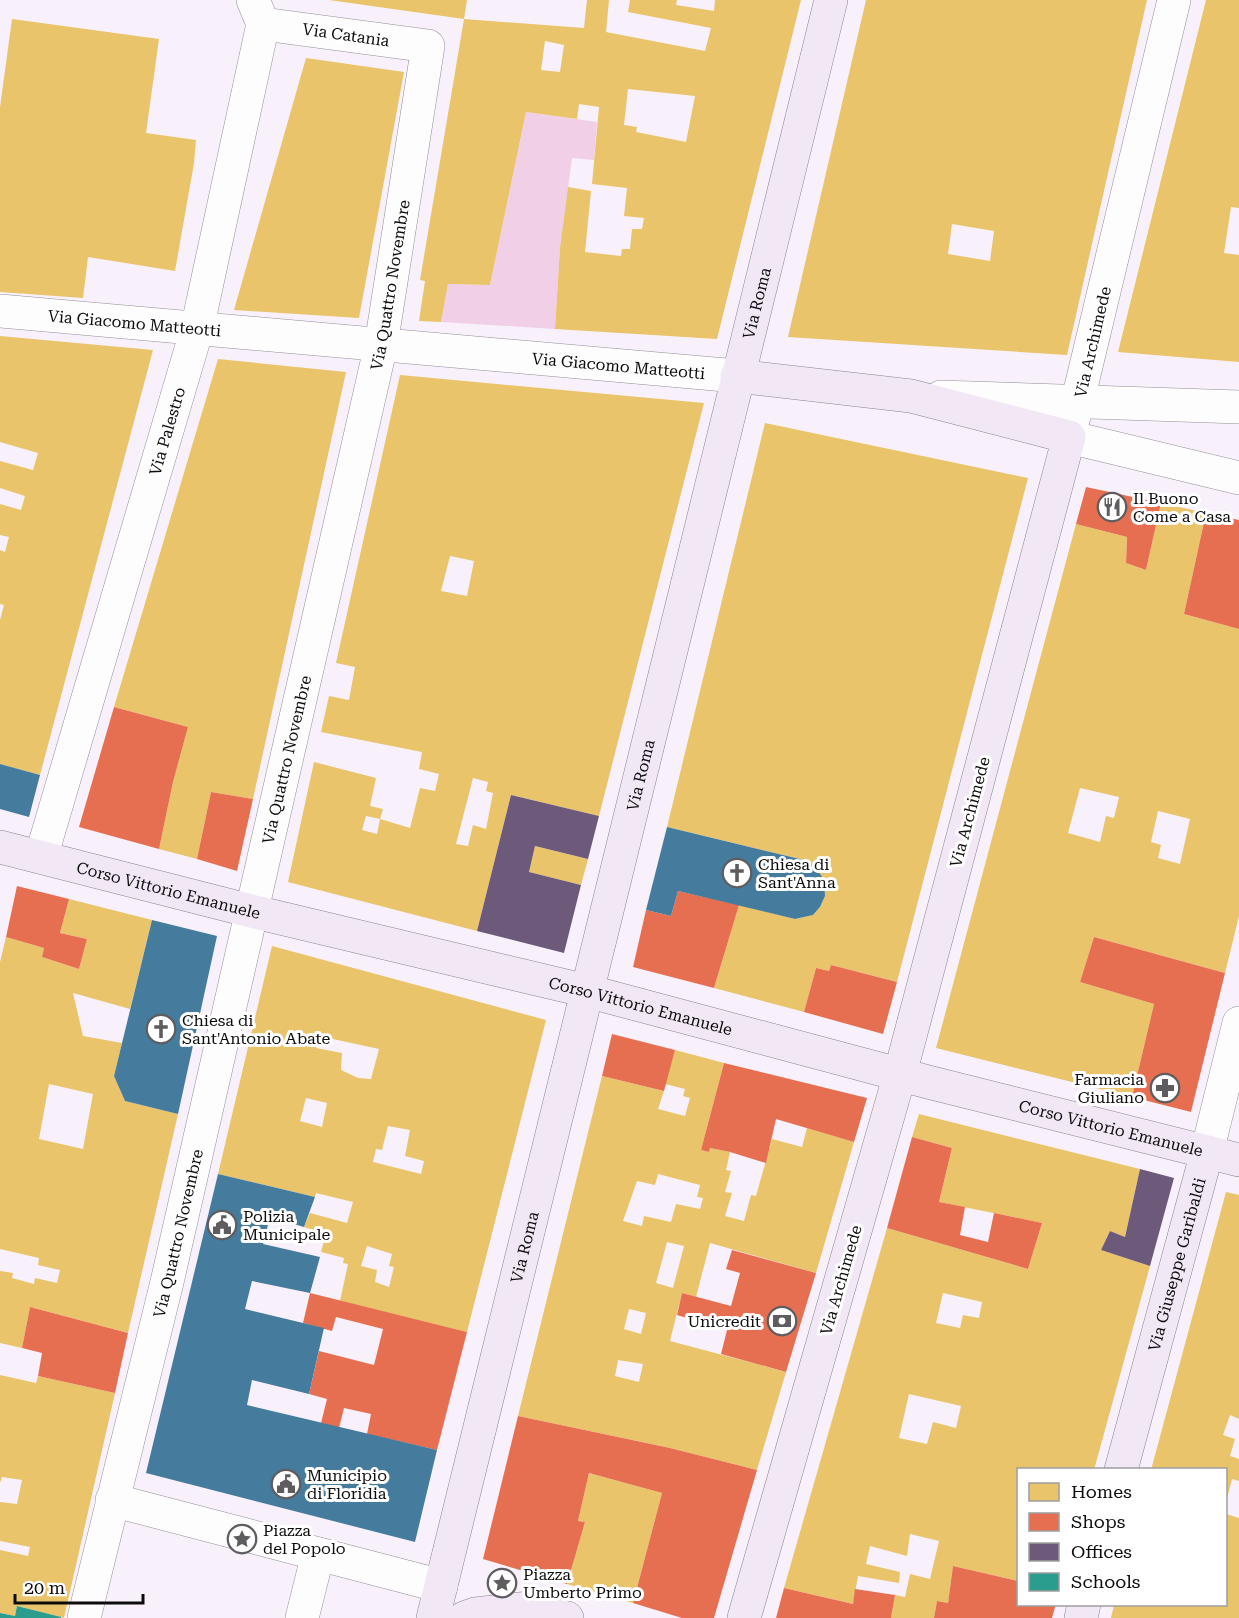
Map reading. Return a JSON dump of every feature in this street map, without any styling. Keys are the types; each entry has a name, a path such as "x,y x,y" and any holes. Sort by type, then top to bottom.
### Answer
{"main road":[{"name":"Via Roma","path":"433,1618 831,0"},
{"name":"Via Giacomo Matteotti","path":"737,376 911,396"},
{"path":"911,396 1069,437"},
{"name":"Via Archimede","path":"744,1618 900,1074 1069,437"},
{"name":"Corso Vittorio Emanuele","path":"1,851 42,857 251,911 586,991 1239,1160"},
{"name":"Via Giuseppe Garibaldi","path":"1122,1468 1207,1152"},
{"path":"464,1618 475,1614 529,1608 567,1618"}],"street":[{"name":"Via Archimede","path":"1069,437 1174,0"},
{"name":"Via Catania","path":"258,12 429,46"},
{"name":"Via Palestro","path":"42,857 197,329 258,12"},
{"name":"Via Quattro Novembre","path":"84,1618 167,1282 381,345 429,46"},
{"name":"Via Giacomo Matteotti","path":"0,311 737,376"},
{"name":"Via Giacomo Matteotti","path":"911,396 1239,407"},
{"path":"1069,437 1239,478"},
{"name":"Via Giuseppe Garibaldi","path":"1207,1152 1239,1023"},
{"path":"112,1500 441,1586"},
{"path":"302,1618 318,1554"}],"shaded area":[{"path":"526,112 597,122 594,160 572,158 560,248 555,329 441,322 448,284 490,285"}],"building: Homes":[{"path":"329,0 467,0 464,19"},
{"path":"587,0 609,0 606,32 705,51 711,28 628,12 630,0 677,0 676,5 714,11 715,0 801,0 717,339 555,329 560,248 568,187 591,191 585,252 621,256 622,249 630,249 632,229 642,229 644,218 624,216 627,188 592,184 599,107 579,104 577,119 526,112 490,285 448,284 441,322 419,321 425,281 420,280 464,19 584,28","holes":["545,41 564,45 560,72 541,70","628,89 695,96 686,142 636,132 637,127 624,125"]},
{"path":"866,0 1147,0 1067,355 788,337","holes":["952,224 994,231 990,261 948,254"]},
{"path":"1206,0 1239,0 1239,208 1231,207 1224,253 1239,255 1239,362 1118,352"},
{"path":"12,19 159,39 146,133 196,140 175,271 88,257 83,298 0,292 0,107"},
{"path":"306,58 404,72 359,318 234,310"},
{"path":"0,336 153,350 40,775 0,764 0,620 4,605 0,604 0,550 5,552 9,537 0,535 0,504 21,510 25,496 0,488 0,461 33,470 38,453 0,442"},
{"path":"218,359 346,372 253,799 211,792 197,859 159,849 173,782 188,727 114,707"},
{"path":"400,375 704,403 599,816 511,795 477,931 288,882 314,762 376,778 370,806 383,809 380,819 410,828 420,788 435,791 439,774 419,769 422,752 321,732 329,696 349,700 355,667 336,663","holes":["450,556 474,561 467,596 441,591","473,778 488,782 486,791 493,793 486,829 473,825 468,846 456,844","366,816 380,819 377,834 362,830"]},
{"path":"765,423 1028,478 897,982 831,965 829,971 816,968 804,1012 714,988 739,905 795,919 813,915 825,896 824,880 815,866 808,861 667,827"},
{"path":"1161,503 1206,513 1184,614 1239,629 1239,916 1225,973 1094,937 1080,982 1154,1004 1132,1097 936,1048 1076,524 1127,537 1126,563 1146,570","holes":["1080,788 1119,797 1114,818 1106,816 1100,842 1068,833","1158,811 1190,819 1180,864 1158,858 1161,845 1151,842"]},
{"path":"535,846 588,859 581,885 529,872"},
{"path":"69,899 152,920 130,1009 73,993 83,1036 122,1043 114,1076 125,1101 178,1114 128,1333 30,1307 22,1348 0,1343 0,1271 13,1273 12,1278 34,1284 35,1278 57,1283 60,1270 38,1265 39,1258 0,1249 0,962 6,937 44,948 42,957 79,969 87,939 60,933","holes":["49,1084 93,1094 83,1149 39,1139"]},
{"path":"272,946 546,1020 467,1332 340,1301 348,1264 343,1263 344,1258 321,1252 326,1234 304,1227 310,1213 347,1223 353,1202 316,1193 315,1197 218,1174","holes":["319,1036 379,1049 371,1079 358,1078 341,1070 342,1053 316,1048","306,1098 327,1103 322,1127 300,1121","388,1126 410,1130 405,1156 424,1161 421,1174 373,1162 376,1149 382,1150","367,1246 392,1254 389,1266 394,1267 389,1287 375,1282 377,1270 361,1266"]},
{"path":"675,1050 724,1063 701,1150 709,1152 710,1148 730,1152 726,1170 731,1171 725,1192 732,1193 725,1216 744,1221 751,1195 756,1196 772,1139 802,1147 807,1128 854,1142 816,1273 710,1243 696,1297 682,1293 670,1341 786,1372 757,1470 670,1448 518,1416 602,1076 664,1091 658,1109 685,1116 690,1098 683,1096 685,1089 665,1084","holes":["658,1174 700,1185 697,1197 703,1198 700,1209 676,1204 671,1222 644,1216 642,1226 623,1221 637,1181 655,1185","667,1242 684,1246 673,1288 656,1283","629,1309 646,1313 641,1334 624,1329","618,1360 643,1364 639,1382 615,1376"]},
{"path":"919,1114 1140,1169 1125,1237 1110,1231 1101,1250 1150,1266 1095,1468 1017,1468 1017,1581 953,1566 948,1603 937,1601 934,1618 891,1618 895,1595 905,1597 910,1574 930,1579 939,1541 910,1534 907,1556 870,1546 866,1564 900,1572 899,1583 858,1576 853,1604 784,1588 887,1228 1028,1269 1042,1223 939,1202 952,1148 912,1137","holes":["943,1293 982,1302 979,1318 963,1315 960,1328 936,1323","909,1394 961,1406 956,1428 933,1422 927,1444 899,1438"]},
{"path":"1226,1192 1239,1195 1239,1419 1230,1415 1223,1435 1235,1439 1230,1456 1239,1459 1239,1481 1232,1479 1227,1499 1227,1468 1152,1468"},
{"path":"0,1375 36,1383 38,1376 115,1393 64,1618 17,1606 15,1616 0,1613 0,1550 28,1556 30,1547 0,1541 0,1502 17,1504 22,1480 2,1477 0,1483"},
{"path":"589,1473 662,1493 633,1603 567,1584 585,1522 578,1521"},
{"path":"1227,1514 1239,1518 1239,1618 1111,1618 1114,1606 1227,1606"}],"building: Shops":[{"path":"1086,487 1161,503 1146,570 1126,563 1127,537 1076,524"},
{"path":"1206,513 1239,520 1239,629 1184,614"},
{"path":"114,707 188,727 173,782 159,849 79,827"},
{"path":"211,792 253,799 237,871 197,859"},
{"path":"17,886 69,899 60,933 87,939 79,969 42,957 44,948 6,937"},
{"path":"678,891 739,905 714,988 633,967 646,910 671,916"},
{"path":"1094,937 1225,973 1191,1112 1132,1097 1154,1004 1080,982"},
{"path":"831,965 897,982 883,1034 804,1012 816,968 829,971"},
{"path":"612,1034 675,1050 664,1091 602,1076"},
{"path":"724,1063 867,1098 854,1142 776,1119 766,1163 710,1148 709,1152 701,1150"},
{"path":"912,1137 952,1148 939,1202 965,1207 960,1235 988,1242 994,1213 1042,1223 1028,1269 887,1228"},
{"path":"732,1250 816,1273 786,1372 721,1354 727,1330 677,1315 682,1293 731,1306 740,1273 726,1269"},
{"path":"310,1293 467,1332 437,1450 367,1434 371,1414 344,1408 339,1428 321,1423 327,1399 309,1394 319,1351 374,1365 383,1329 336,1317 332,1331 303,1323"},
{"path":"30,1307 128,1333 115,1393 38,1376 42,1353 22,1348"},
{"path":"518,1416 670,1448 757,1470 714,1618 682,1618 633,1603 662,1493 589,1473 578,1521 585,1522 567,1584 483,1559"},
{"path":"953,1566 1017,1581 1017,1606 1055,1606 1052,1618 934,1618 937,1601 948,1603"},
{"path":"784,1588 853,1604 855,1589 895,1595 891,1618 776,1618"}],"building: Offices":[{"path":"511,795 599,816 588,859 535,846 529,872 581,885 564,953 477,931"},
{"path":"1140,1169 1174,1178 1150,1266 1101,1250 1110,1231 1125,1237"}],"building: Schools":[{"path":"17,1606 61,1618 0,1618 0,1613 15,1616"}],"building: Public":[{"path":"0,764 40,775 29,817 0,809"},
{"name":"Chiesa di Sant'Anna","path":"667,827 808,861 815,866 824,880 825,896 820,907 813,915 795,919 678,891 671,916 646,910"},
{"name":"Chiesa di Sant'Antonio Abate","path":"152,920 217,936 178,1114 125,1101 114,1076"},
{"path":"218,1174 315,1197 304,1227 270,1217 263,1244 320,1257 310,1293 252,1281 245,1309 324,1328 309,1394 252,1380 247,1405 437,1450 415,1542 146,1473"}],"place":[{"name":"Il Buono Come a Casa","path":"1112,507"},
{"name":"Chiesa di Sant'Anna","path":"737,873"},
{"name":"Chiesa di Sant'Antonio Abate","path":"161,1029"},
{"name":"Farmacia Giuliano","path":"1165,1088"},
{"name":"Polizia Municipale","path":"222,1225"},
{"name":"Unicredit","path":"782,1321"},
{"name":"Municipio di Floridia","path":"286,1484"},
{"name":"Piazza del Popolo","path":"242,1539"},
{"name":"Piazza Umberto Primo","path":"502,1583"}]}
